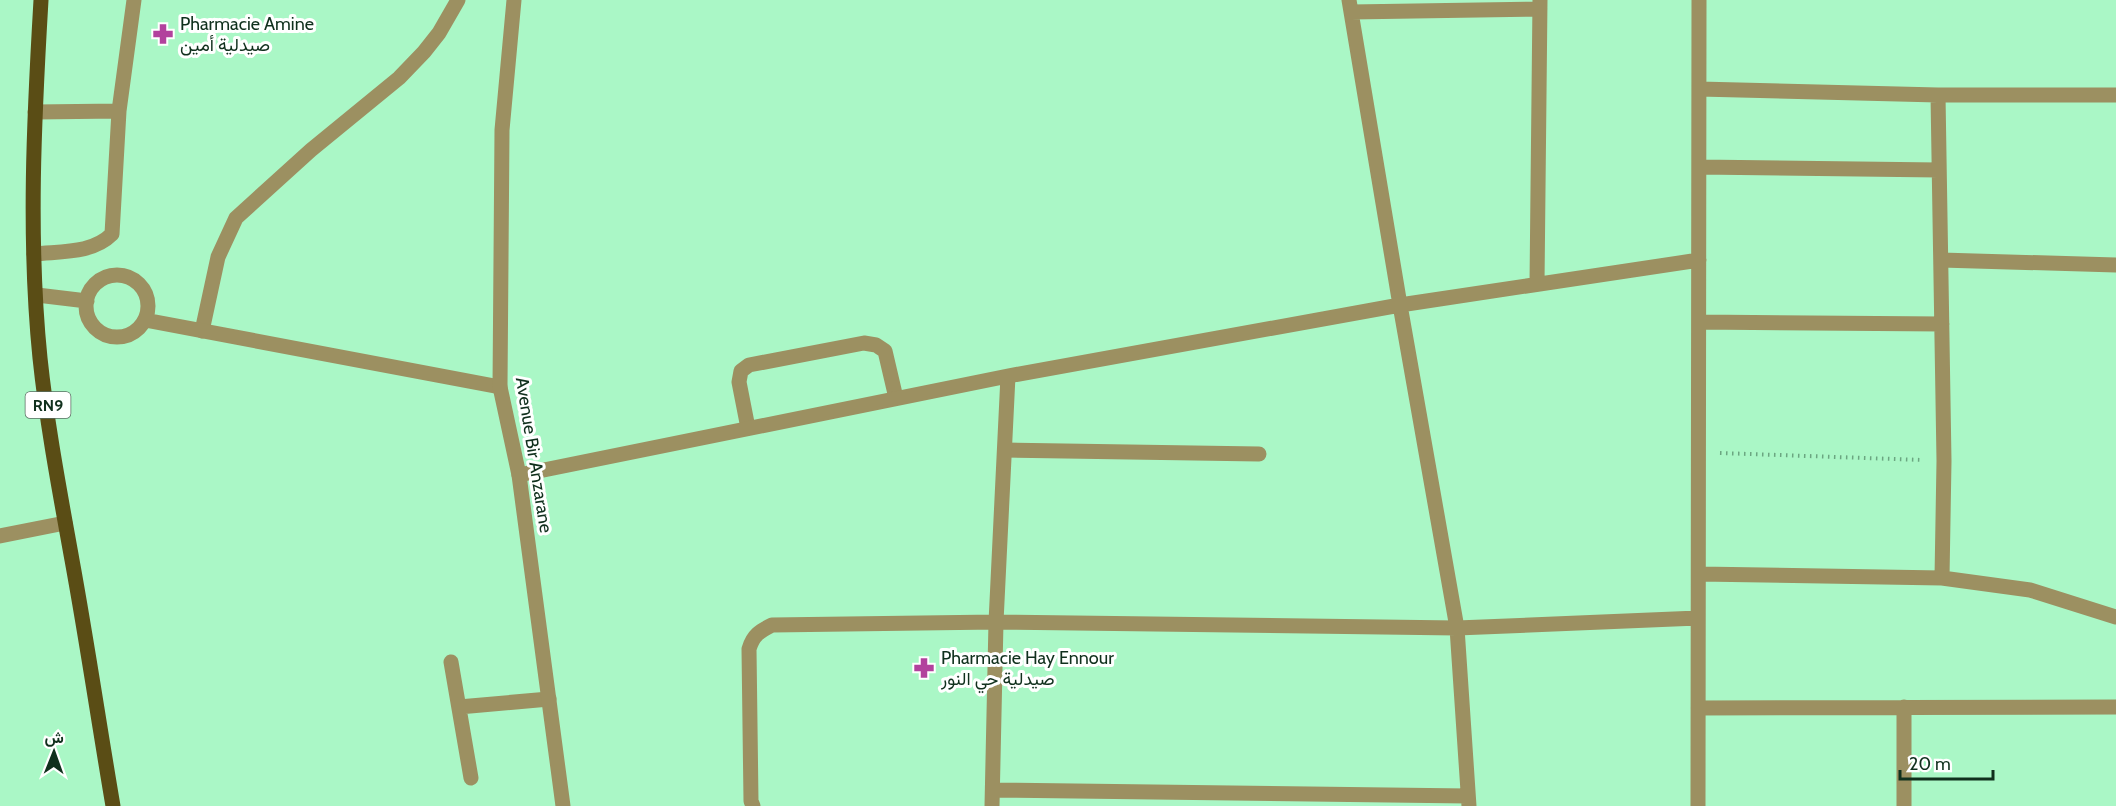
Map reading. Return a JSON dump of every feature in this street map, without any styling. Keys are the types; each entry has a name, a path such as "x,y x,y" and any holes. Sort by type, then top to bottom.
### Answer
{"main road":[{"name":"RN9","path":"41,0 35,112 34,254 40,358 65,523 113,806"}],"street":[{"path":"34,254 93,247 104,242 112,234 119,111 134,0"},
{"path":"202,331 218,257 236,218 311,150 399,78 439,33 458,0"},
{"name":"Avenue Bir Anzarane","path":"514,0 502,130 500,387 519,475 563,806"},
{"path":"1698,806 1700,0"},
{"path":"1008,376 996,622 992,798 1469,801 1457,628 1350,6 1540,4 1537,284"},
{"path":"1699,89 1938,95 2116,95"},
{"path":"1938,95 1944,461 1942,578"},
{"path":"35,112 119,111"},
{"path":"1699,167 1939,170"},
{"path":"519,475 1008,376 1400,305 1699,260"},
{"path":"1941,260 2116,265"},
{"path":"122,274 139,283 148,301 145,320 132,334 112,338 95,328 85,311 87,301 88,291 102,277 122,274"},
{"path":"37,295 87,301"},
{"path":"145,320 500,387"},
{"path":"1699,322 1942,324"},
{"path":"748,428 739,382 741,371 749,365 864,343 876,345 885,351 896,398"},
{"path":"1005,450 1259,454"},
{"path":"0,536 65,523"},
{"path":"1698,574 1942,578 2030,590 2116,617"},
{"path":"753,806 751,801 749,649 753,638 760,631 772,625 996,622 1457,628 1698,618"},
{"path":"451,662 471,778"},
{"path":"459,707 549,699"},
{"path":"1698,708 2116,707"},
{"path":"1904,708 1904,806"}],"path":[{"path":"1698,452 1944,461"}],"place":[{"name":"Pharmacie Amine صيدلية أمين","path":"163,34"},
{"name":"Pharmacie Hay Ennour صيدلية حي النور","path":"924,668"}]}
